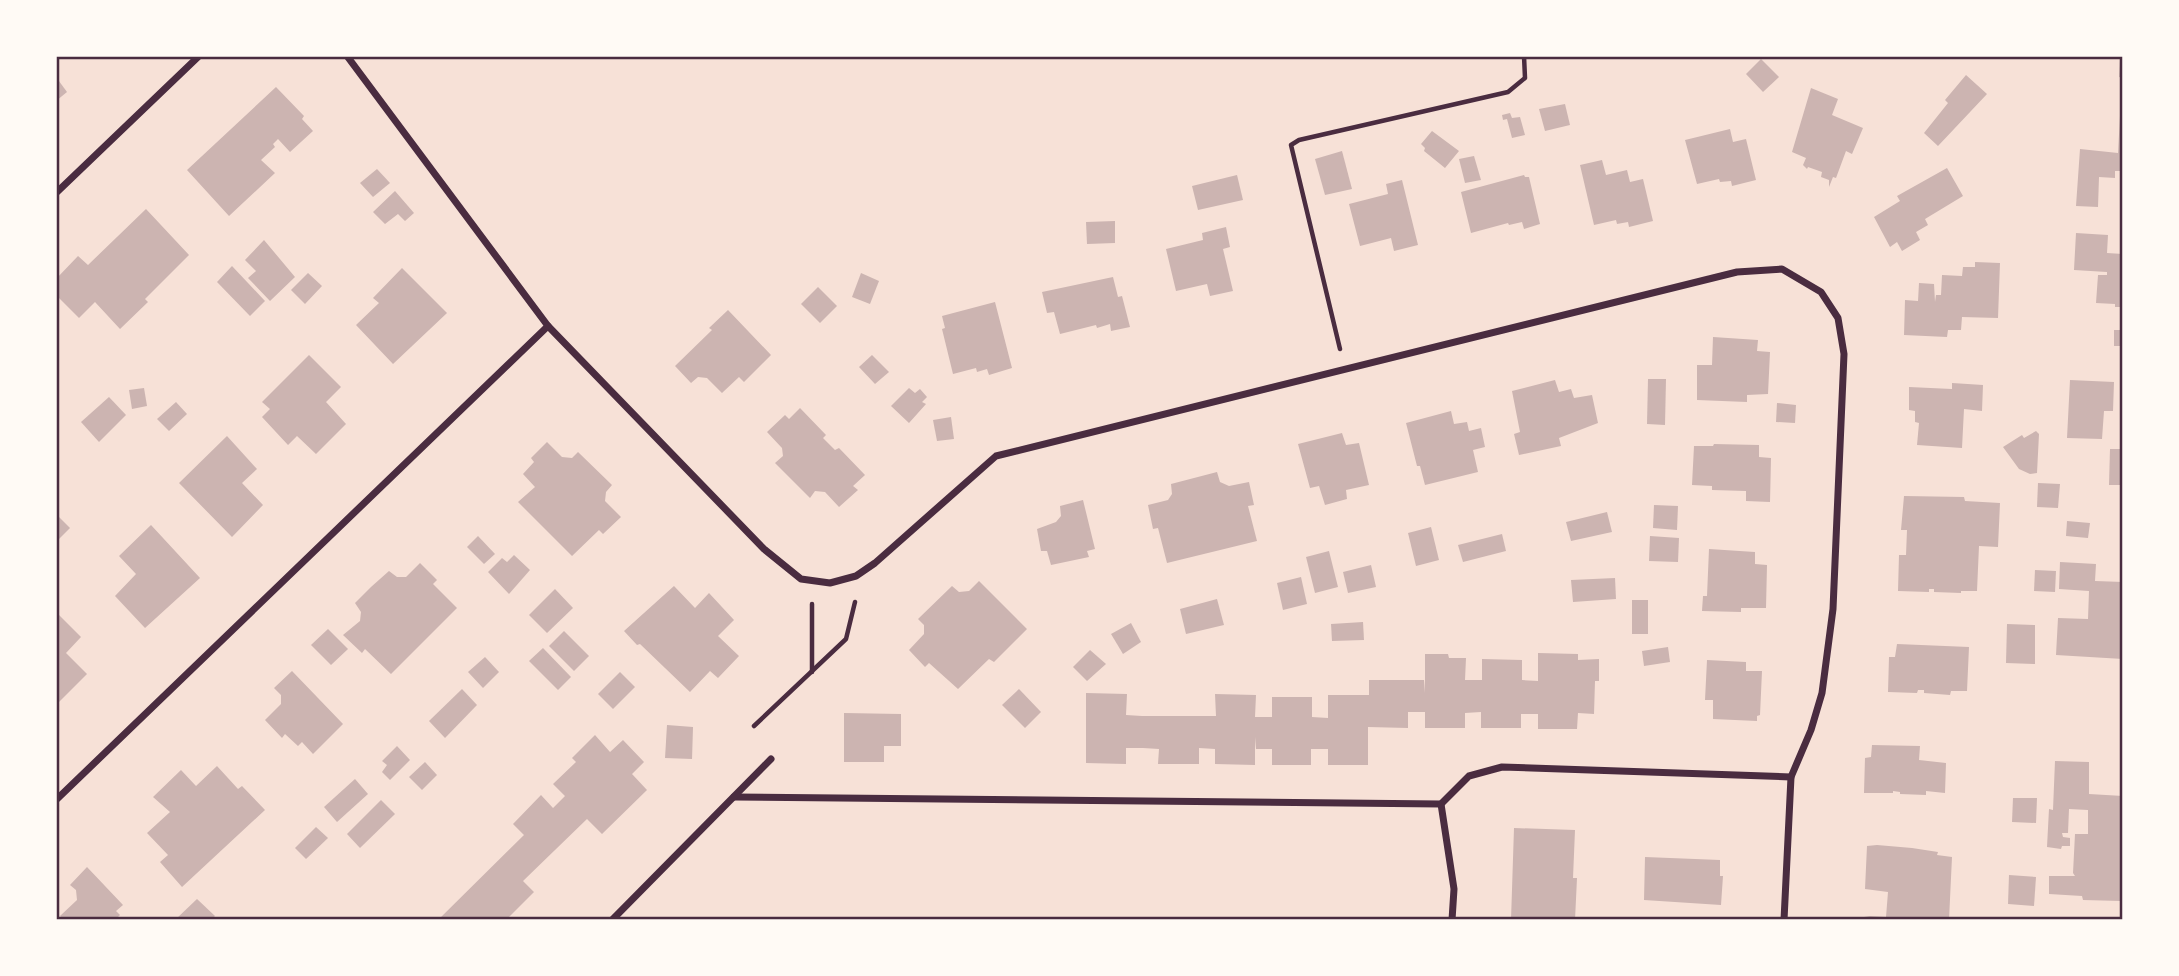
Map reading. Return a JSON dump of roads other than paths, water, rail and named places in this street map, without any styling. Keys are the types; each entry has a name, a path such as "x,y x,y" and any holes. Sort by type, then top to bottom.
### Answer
{"street":[{"path":"56,193 199,56"},
{"path":"347,56 548,326 764,549 801,579 830,583 856,576 875,563 996,456 1737,272 1782,269 1821,292 1838,318 1844,354 1833,609 1822,693 1811,730 1791,777 1784,920"},
{"path":"56,800 548,326"},
{"path":"612,920 771,759"},
{"path":"734,797 1441,804 1469,776 1502,767 1791,777"},
{"path":"1441,804 1454,889 1452,920"}]}
